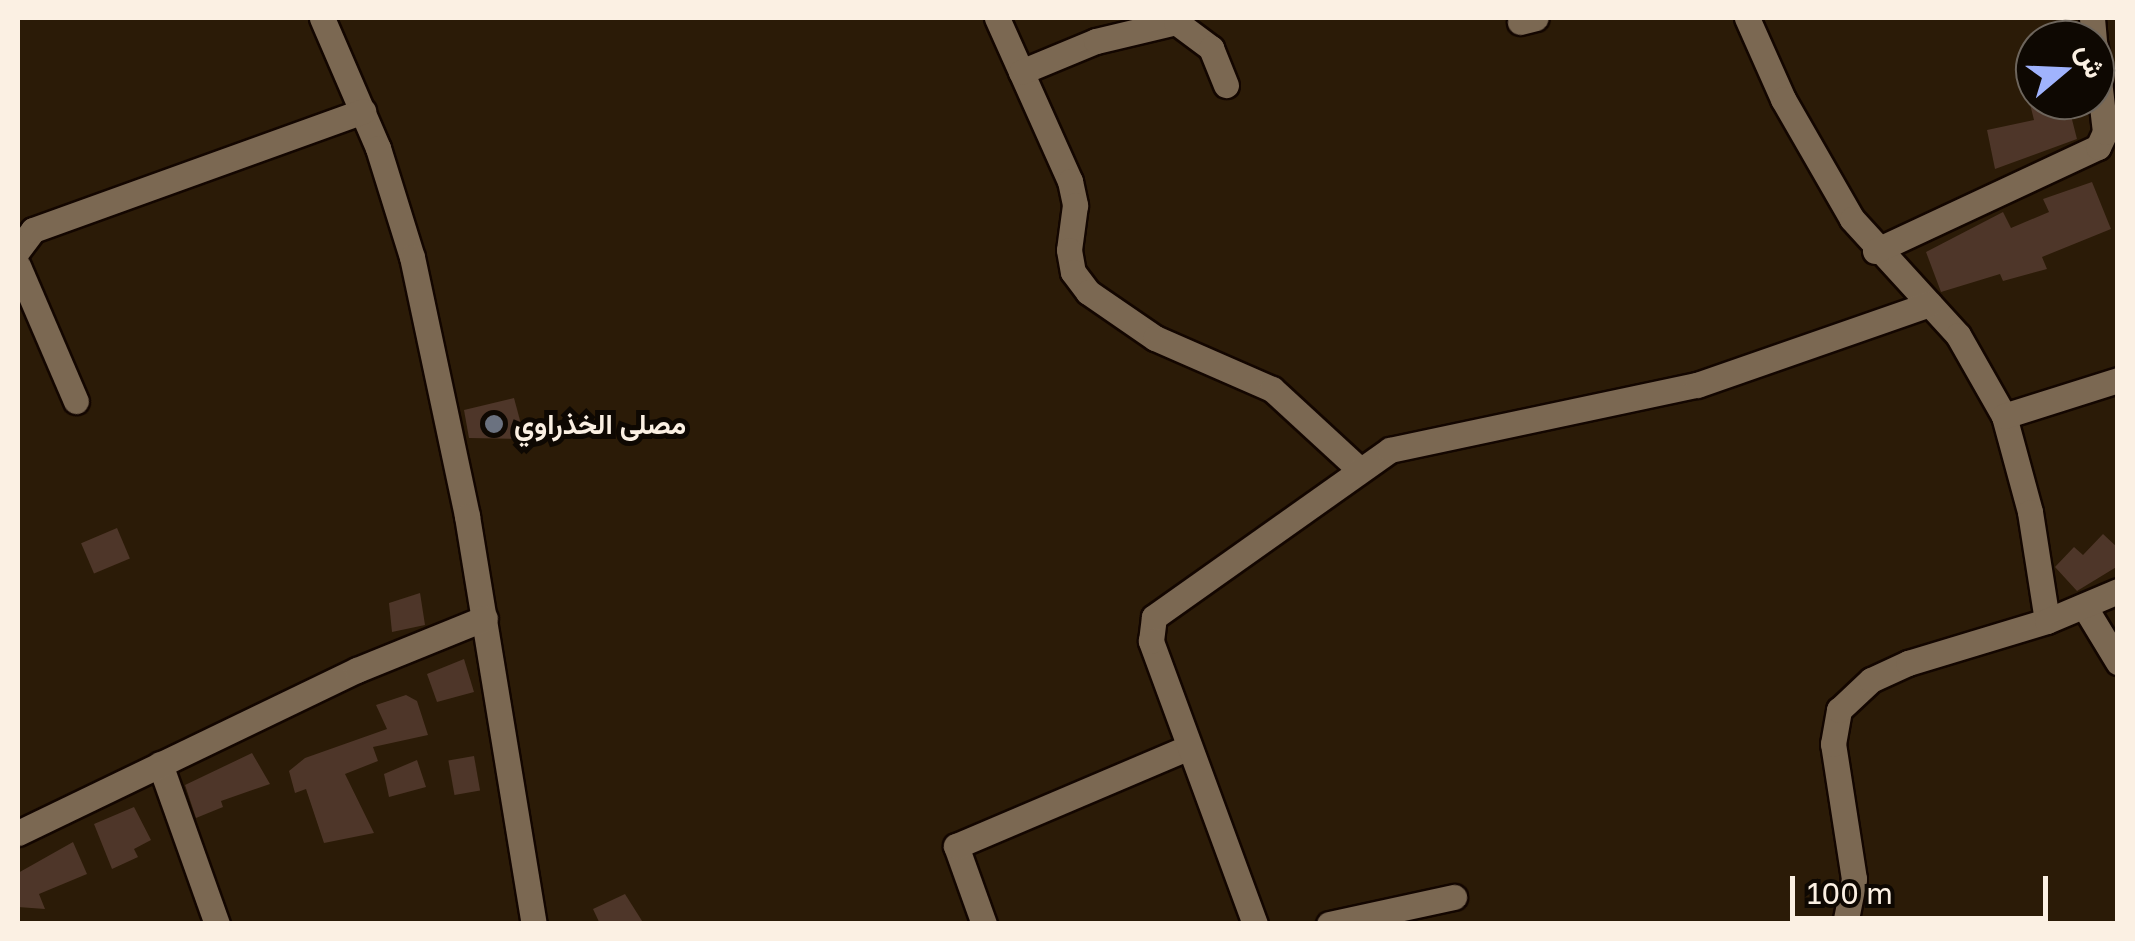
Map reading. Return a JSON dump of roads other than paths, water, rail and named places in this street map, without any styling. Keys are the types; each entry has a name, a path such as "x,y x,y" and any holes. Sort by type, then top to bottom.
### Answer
{"street":[{"path":"322,18 362,110 412,257 485,618 526,921"},
{"path":"997,18 1074,194 1069,250 1073,272 1088,292 1154,338 1272,389 1359,469"},
{"path":"1747,18 1812,154 1876,251 1974,357 2004,416 2030,512 2047,621"},
{"path":"1020,72 1096,41 1176,22 1211,48 1226,85"},
{"path":"18,250 34,230 362,110"},
{"path":"1876,251 2098,147 2105,132 2104,120"},
{"path":"18,266 76,400"},
{"path":"1255,924 1187,748 1149,622 1359,469 1419,442 1698,385 1929,304"},
{"path":"2004,416 2118,380"},
{"path":"1845,924 1854,879 1833,744 1840,710 1871,680 1908,663 2047,621 2118,591"},
{"path":"2084,606 2118,662"},
{"path":"18,833 357,670 485,618"},
{"path":"984,924 956,846 1187,748"},
{"path":"160,764 217,924"},
{"path":"1329,924 1454,897"}],"place":[{"name":"مصلى الخذراوي","path":"494,424"}]}
